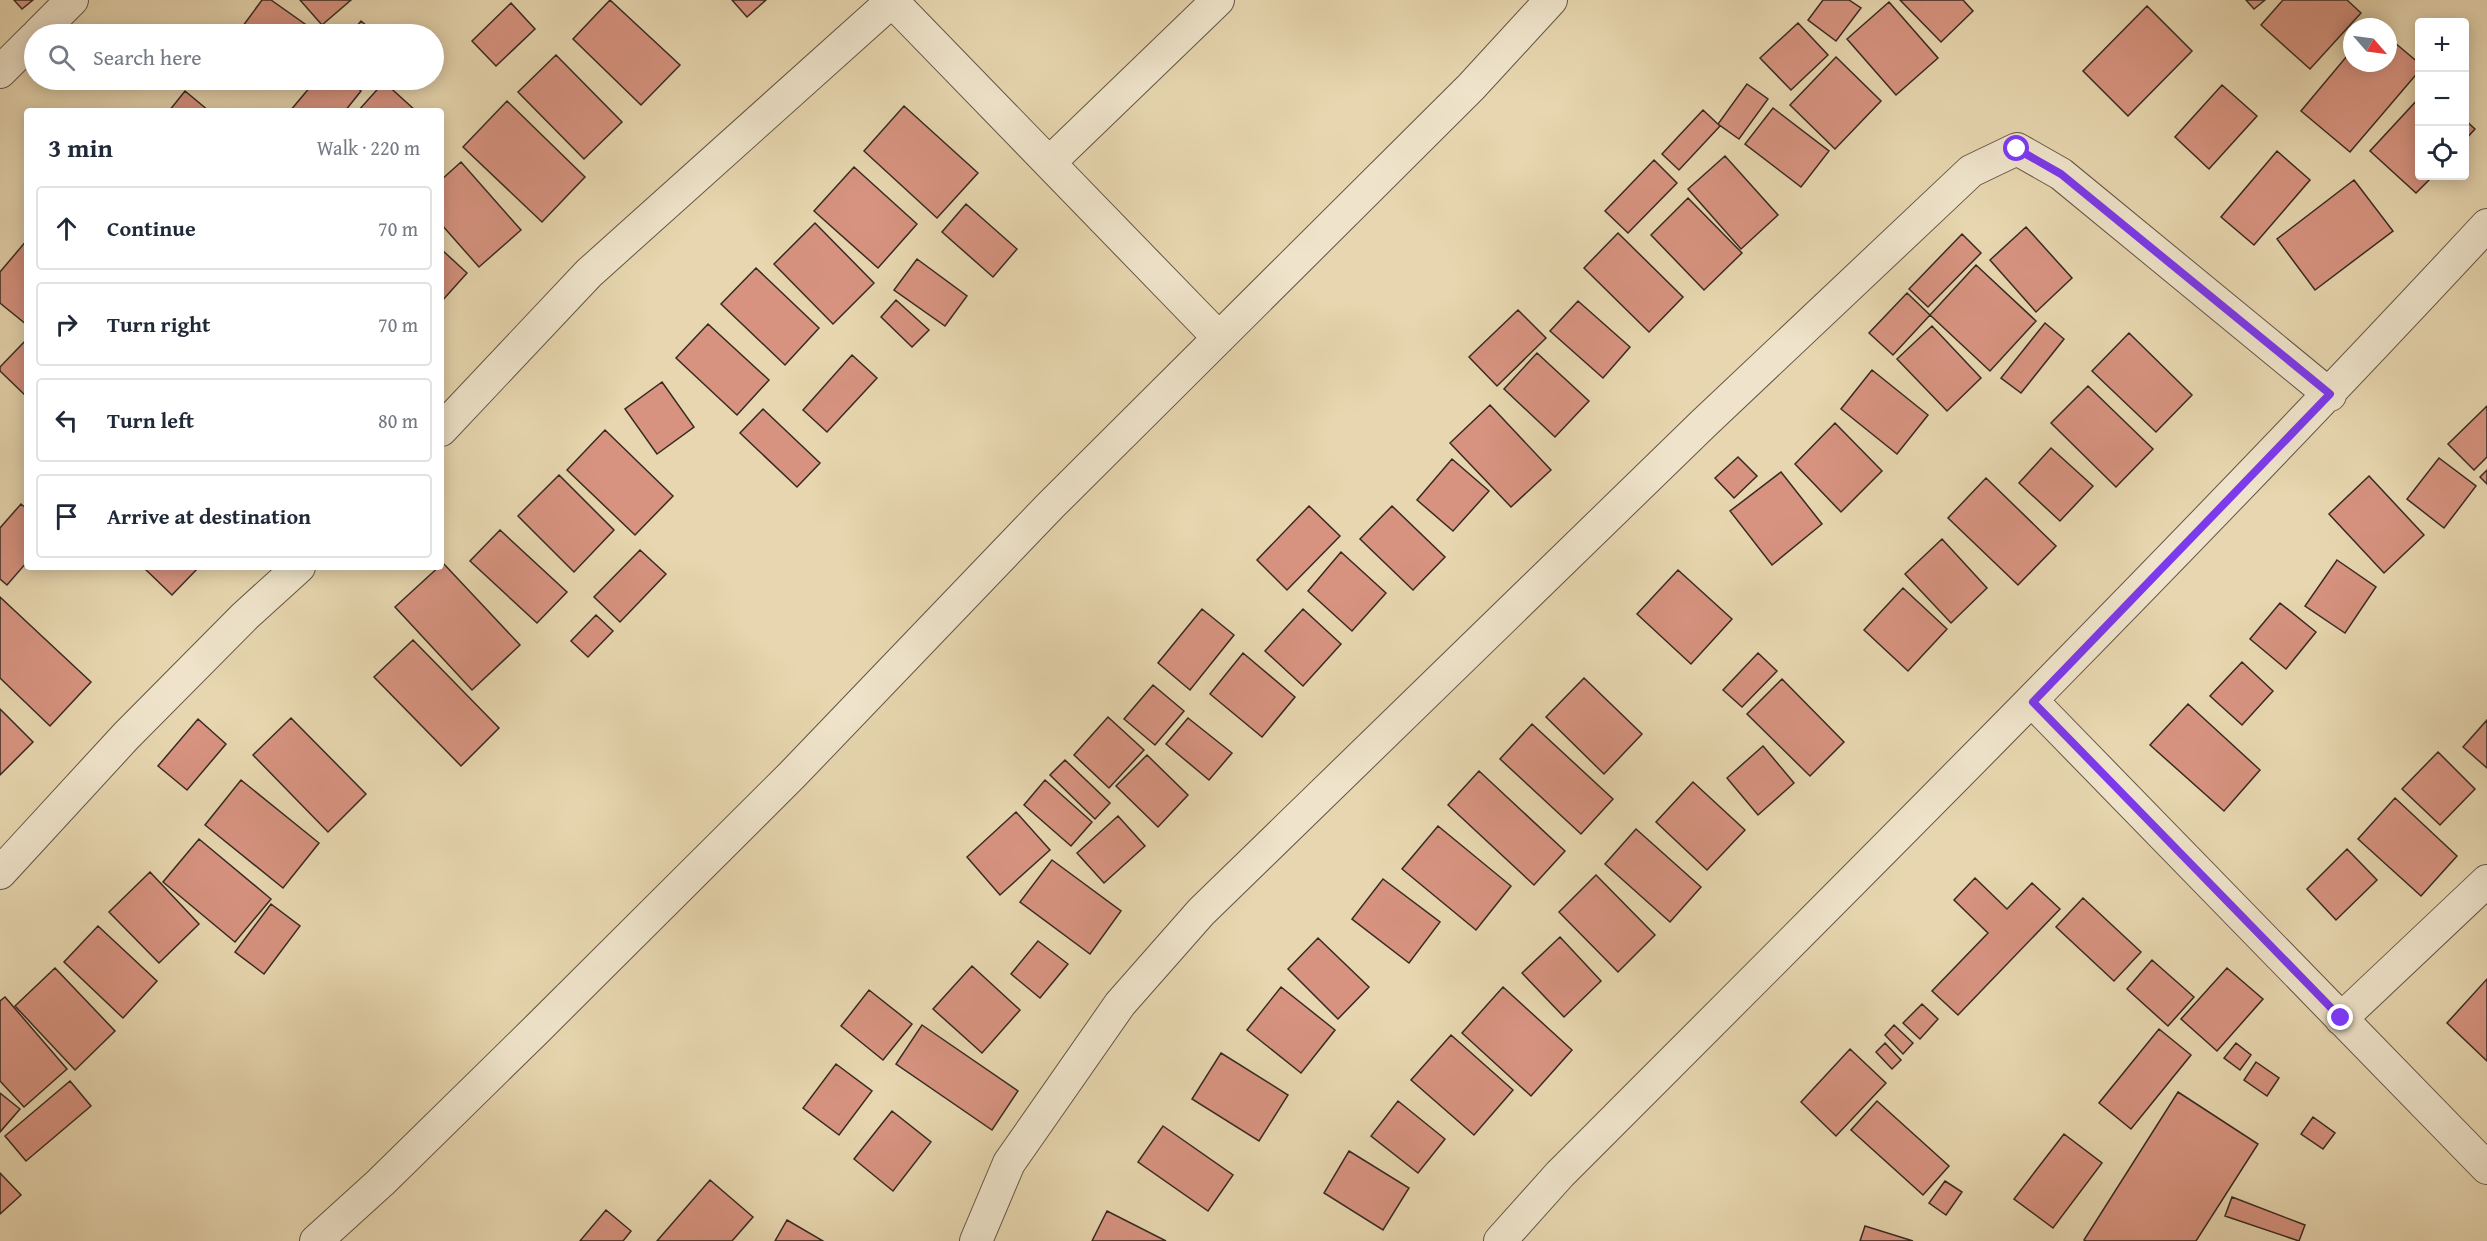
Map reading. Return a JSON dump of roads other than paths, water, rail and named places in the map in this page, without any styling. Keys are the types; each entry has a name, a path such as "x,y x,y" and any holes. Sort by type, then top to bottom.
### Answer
{"street":[{"path":"48,24 72,0"},
{"path":"1049,163 1218,0"},
{"path":"316,1241 381,1182 759,808 1051,505 1472,87 1551,0"},
{"path":"444,427 589,273 892,1 1220,338"},
{"path":"0,72 24,48"},
{"path":"976,1241 1009,1163 1120,1004 1201,912 1703,424 1971,171 2017,149 2061,174 2330,394"},
{"path":"1500,1241 1569,1165 2033,702 2330,394 2487,225"},
{"path":"0,873 126,736 245,616 296,570"},
{"path":"2033,702 2487,1168"},
{"path":"2341,1018 2487,881"}]}
